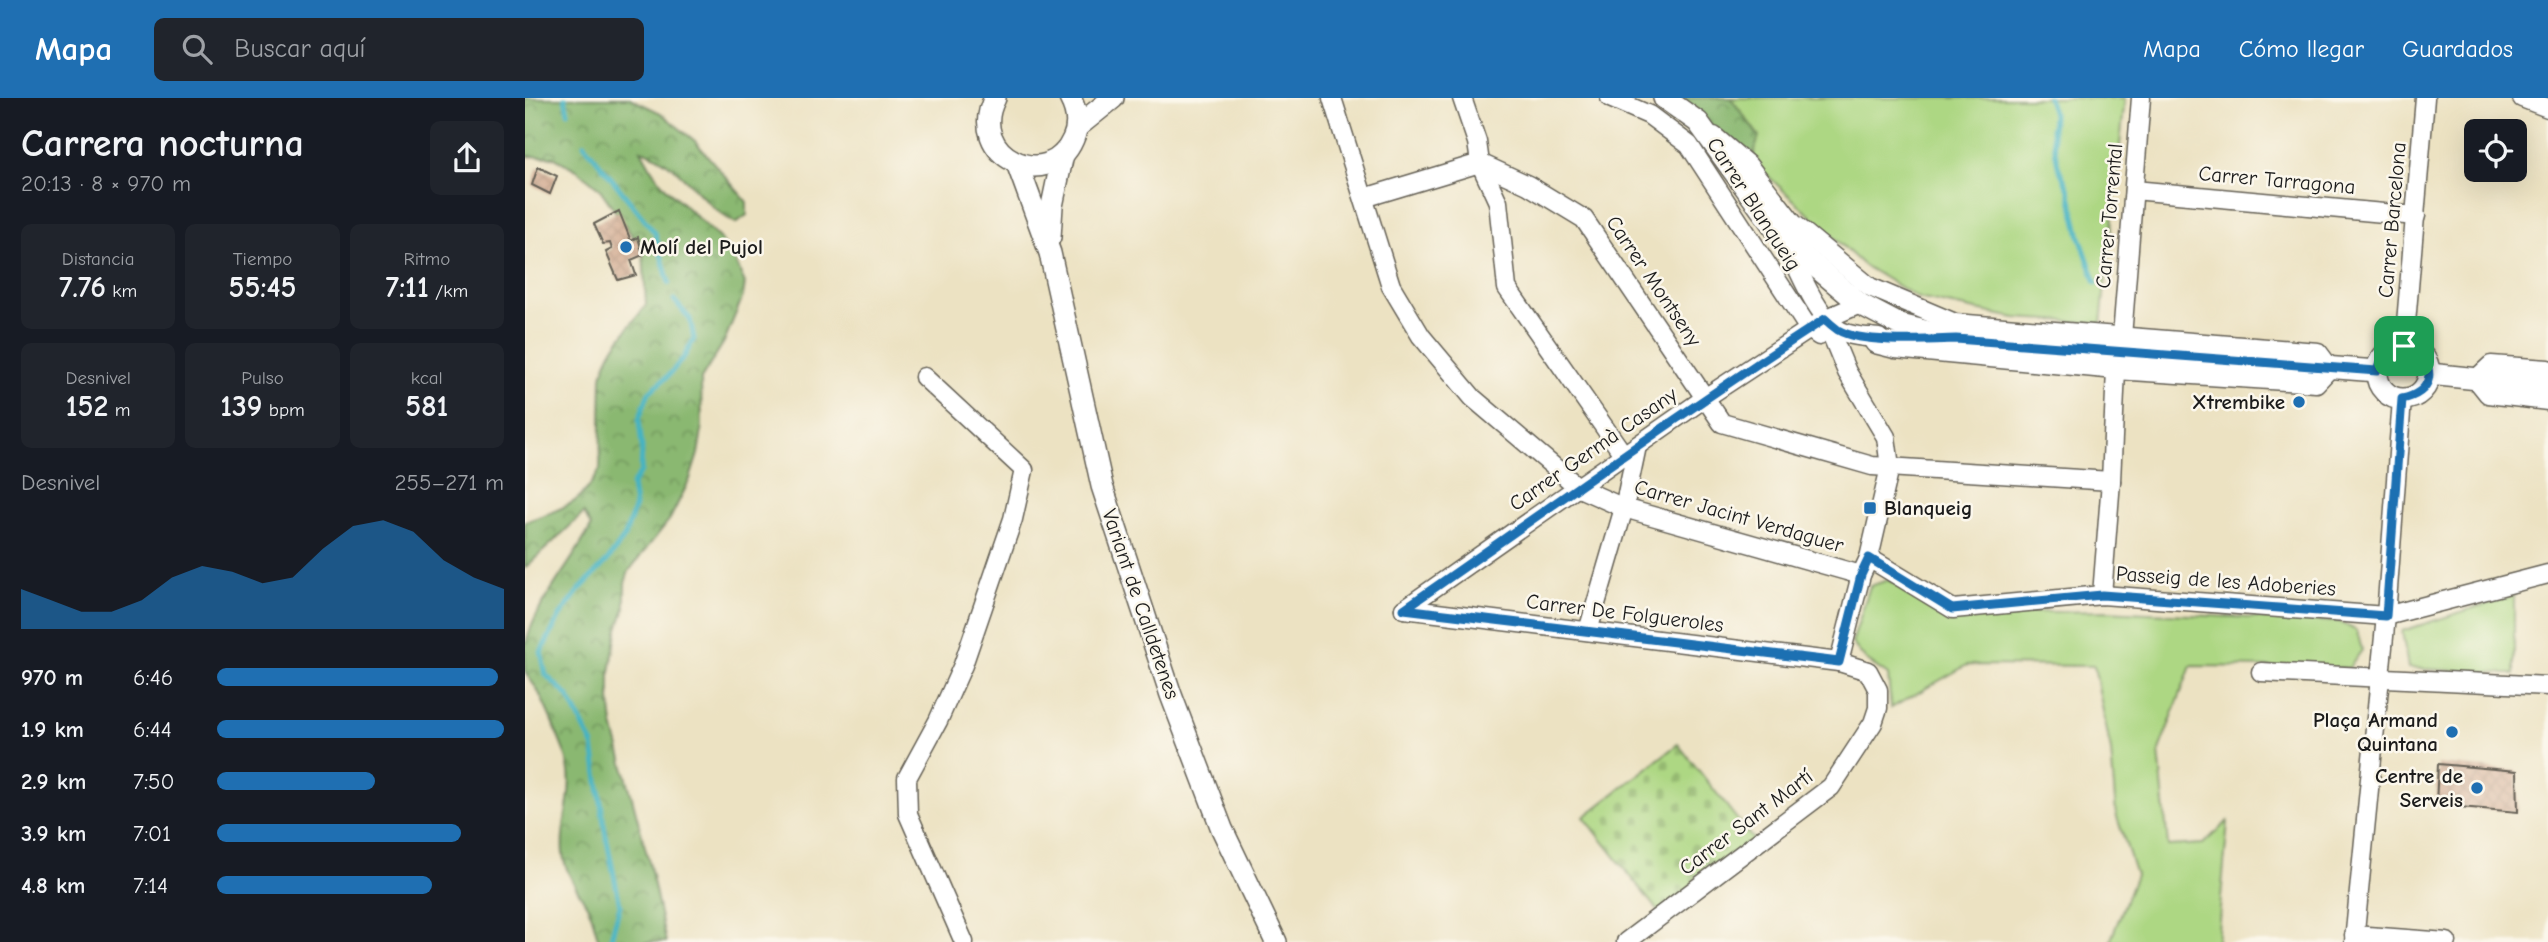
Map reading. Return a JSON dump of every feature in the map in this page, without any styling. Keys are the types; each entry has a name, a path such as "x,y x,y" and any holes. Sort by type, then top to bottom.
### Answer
{"street":[{"name":"Variant de Calldetenes","path":"995,98 989,113 990,134 1000,151 1017,163 1050,253 1110,512 1171,695 1222,829 1276,942"},
{"path":"1070,98 1076,113 1077,127"},
{"name":"Variant de Calldetenes","path":"1050,253 1052,206 1063,155 1071,144 1077,127 1113,98"},
{"name":"Carrer Jacint Verdaguer","path":"1332,98 1391,286 1421,336 1473,398 1579,488 1625,508 1865,566"},
{"path":"1462,98 1477,142 1480,163 1498,202 1507,288 1630,450 1625,508 1588,631"},
{"name":"Carrer Blanqueig","path":"1609,98 1649,114 1689,145 1809,329"},
{"path":"1664,98 1698,122 1748,165 1793,223 1870,287 1955,323 2318,352 2330,368"},
{"name":"Carrer Torrental","path":"2122,337 2141,98"},
{"name":"Carrer Barcelona","path":"2404,346 2425,98"},
{"path":"2522,98 2548,108"},
{"path":"1698,122 1782,238 1825,319 1847,372 1886,437 1890,467 1839,662"},
{"path":"1017,163 1041,165 1063,155"},
{"path":"1364,198 1480,163"},
{"name":"Carrer Montseny","path":"1480,163 1528,186 1584,219 1722,423 1873,467 2111,481"},
{"name":"Carrer Tarragona","path":"2134,190 2416,216"},
{"path":"1782,238 1860,304 1900,325 1956,339"},
{"path":"1860,304 1862,336"},
{"name":"Carrer Germà Casany","path":"1404,609 1630,450 1809,329 1860,304"},
{"path":"1825,319 1840,331 1904,340 1956,339 2377,371"},
{"path":"1809,329 1836,348"},
{"path":"1836,348 1862,336"},
{"path":"1862,336 1875,344 1895,349 2116,370 2316,383 2330,368"},
{"path":"2404,346 2417,351 2426,361 2429,374 2425,387 2415,396 2402,399 2389,395 2380,385 2377,371 2381,359 2391,349 2404,346"},
{"path":"2476,379 2491,365 2548,369"},
{"path":"2102,595 2116,370"},
{"path":"2429,374 2548,386"},
{"path":"924,377 1024,470 1013,519 963,665 938,721 907,778 908,814 964,942"},
{"path":"2476,379 2488,394 2548,401"},
{"path":"2402,399 2386,616 2354,939 2447,942"},
{"name":"Passeig de les Adoberies","path":"1865,566 1952,609 2102,595 2386,616 2548,574"},
{"name":"Carrer De Folgueroles","path":"1404,609 1839,662"},
{"name":"Carrer Sant Martí","path":"1626,942 1831,787 1873,723 1878,708 1878,690 1868,671 1839,662"},
{"path":"2261,672 2548,685"}],"green space":[{"path":"525,98 630,98 661,113 695,141 747,202 747,215 736,223 712,206 668,164 641,150 666,188 719,238 734,258 745,283 743,296 724,342 701,379 702,430 690,479 670,519 629,571 625,583 625,608 617,632 610,672 613,725 650,866 666,942 599,942 588,907 564,861 562,841 570,780 565,754 542,699 526,673 525,647 536,615 591,526 584,513 525,568 525,522 569,504 593,482 600,469 602,376 614,347 646,305 643,251 599,188 577,170 553,157 525,156"},
{"path":"1664,98 1731,98 1759,137 1752,161"},
{"path":"1731,98 2125,98 2101,323 2015,318 1918,298 1862,264 1752,161 1759,136"},
{"path":"1888,580 1952,614 2105,611 2340,622 2357,631 2362,650 2349,668 2191,666 2159,751 2168,846 2203,844 2228,821 2217,942 2110,942 2136,875 2116,814 2111,751 2094,666 1967,665 1891,708 1888,675 1866,660 1852,643 1870,586"},
{"path":"2514,595 2514,674 2408,668 2402,631"},
{"path":"1678,744 1755,842 1661,915 1584,817"}],"building":[{"path":"538,167 557,176 550,194 532,185"},
{"name":"Molí del Pujol","path":"619,211 631,241 638,237 643,255 631,260 636,275 618,280 606,252 612,249 610,243 603,244 594,224"},
{"name":"Centre de Serveis","path":"2438,764 2517,771 2518,812 2436,805"}],"waterway":[{"path":"565,98 568,112"},
{"path":"2048,98 2053,114 2052,131 2058,166 2069,190 2080,237 2096,283"},
{"path":"584,144 655,233 669,283"},
{"path":"610,942 620,905 605,831 593,745 568,696 546,675 541,652 560,616 625,536 635,506 632,485 641,471 639,419 649,392 668,376 684,357 694,339 690,319 674,300"}],"place":[{"name":"Molí del Pujol","path":"626,247"},
{"name":"Xtrembike","path":"2299,402"},
{"name":"Blanqueig","path":"1870,508"},
{"name":"Plaça Armand Quintana","path":"2452,732"},
{"name":"Centre de Serveis","path":"2477,788"}],"route":[{"path":"1825,319 1840,331 1853,335 1904,340 1956,339 2377,371 2381,359 2391,349 2404,346 2417,351 2426,361 2429,374 2425,387 2415,396 2402,399 2386,616 2102,595 1952,609 1869,558 1861,575 1839,662 1404,609 1579,488 1623,454 1825,319"}]}
